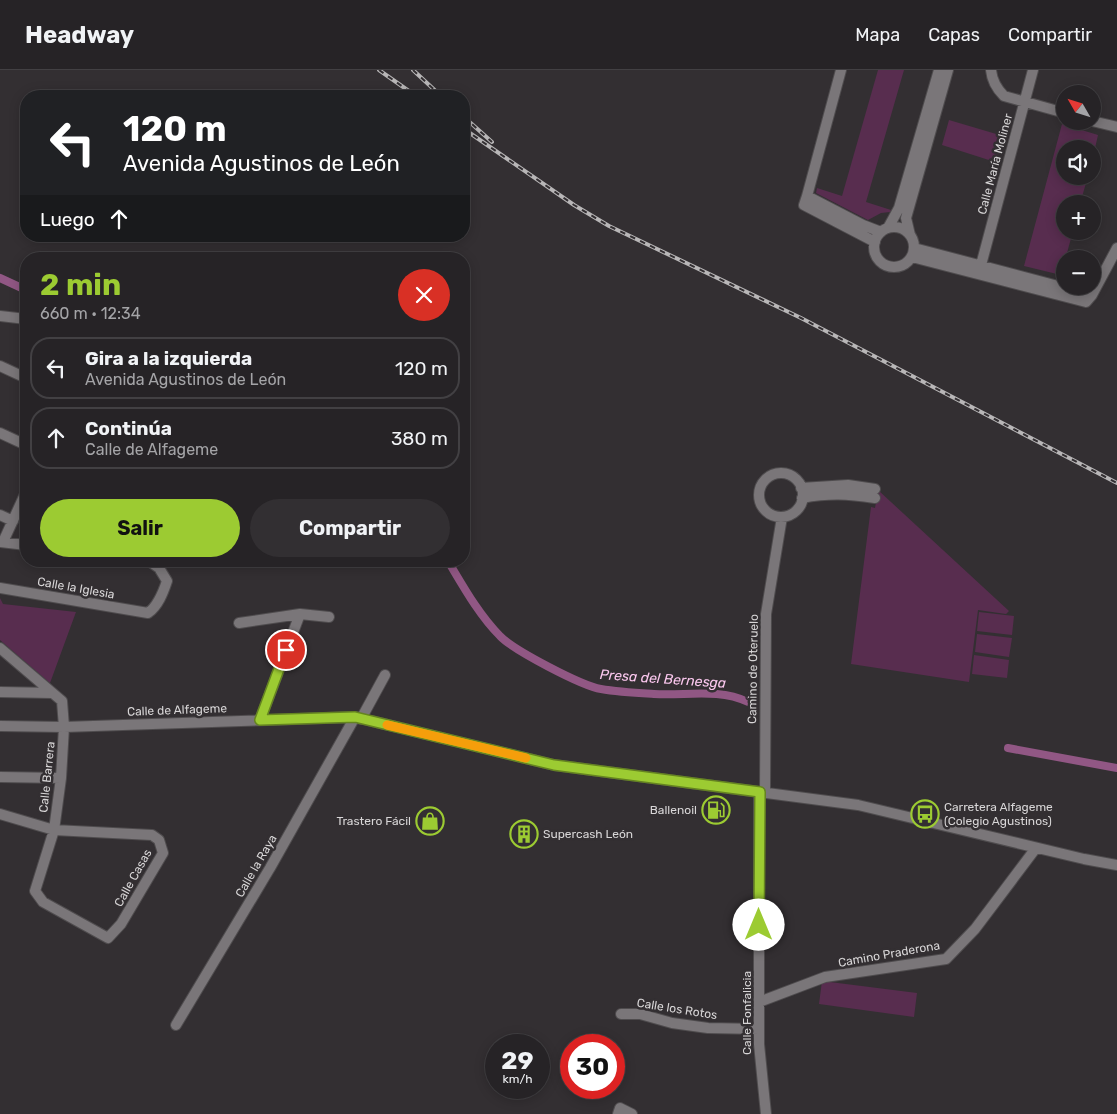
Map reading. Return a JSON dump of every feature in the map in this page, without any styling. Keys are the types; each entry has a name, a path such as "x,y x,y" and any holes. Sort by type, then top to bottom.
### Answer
{"street":[{"path":"841,70 804,205 874,242"},
{"path":"939,70 899,208 885,230 874,242 875,255 879,261 890,267 902,266 913,252 906,218 948,70"},
{"path":"992,70 992,79 997,89 1004,96 1056,111"},
{"name":"Calle María Moliner","path":"981,264 1033,70"},
{"path":"1101,123 1117,127"},
{"path":"807,196 863,225 885,230 900,228 910,235"},
{"path":"1101,278 1117,248"},
{"path":"913,252 981,264 1056,285"},
{"path":"913,252 1056,293"},
{"path":"1062,295 1086,302 1092,295"},
{"path":"0,316 20,318"},
{"path":"0,366 20,375"},
{"path":"0,434 20,442"},
{"path":"781,473 790,475 797,480 802,493 798,508 791,514 779,517 768,513 762,506 759,497 760,488 764,480 772,475 781,473"},
{"path":"802,493 875,494"},
{"path":"20,505 1,542 20,544"},
{"path":"0,514 13,521"},
{"name":"Camino de Oteruelo","path":"760,792 766,614 779,517"},
{"name":"Calle la Iglesia","path":"0,588 148,613 161,597 167,581 157,567"},
{"path":"239,623 300,614 329,617"},
{"path":"260,720 300,614"},
{"path":"0,648 52,693"},
{"name":"Calle la Raya","path":"176,1025 385,675"},
{"path":"0,692 52,693"},
{"name":"Calle Barrera","path":"52,693 62,701 64,727 61,778 54,830 35,891 43,902 108,938"},
{"name":"Calle de Alfageme","path":"0,726 64,727 358,718 554,765 858,805 1084,859 1117,864"},
{"path":"0,777 61,778"},
{"name":"Calle Fonfalicia","path":"760,792 759,1029 760,1070 766,1114"},
{"name":"Calle Casas","path":"0,814 54,830 152,835 159,840 163,853 122,924 108,938"},
{"name":"Camino Praderona","path":"759,1002 825,978 946,959 975,929 1036,848"},
{"name":"Calle los Rotos","path":"621,1014 640,1014 672,1023 708,1028 759,1029"},
{"path":"618,1114 620,1108 632,1114"}],"shaded area":[{"path":"878,70 904,70 866,202 891,210 868,220 816,193 817,188 842,196"},
{"path":"949,120 1003,136 995,162 942,145"},
{"path":"1060,130 1082,130 1098,135 1097,140 1058,140"},
{"path":"1056,146 1056,185 1085,185 1083,195 1056,195 1056,240 1071,240 1068,250 1056,250 1056,274 1024,266"},
{"path":"878,490 1009,611 1006,614 978,610 969,682 851,664 871,507 875,508"},
{"path":"0,598 3,604 76,612 50,683 0,640"},
{"path":"979,612 1014,616 1012,635 977,631"},
{"path":"977,634 1012,638 1009,657 975,652"},
{"path":"974,655 1009,660 1007,678 972,674"},
{"path":"822,981 917,993 914,1017 819,1004"}],"waterway":[{"name":"Presa del Bernesga","path":"0,278 20,287"},
{"name":"Presa del Bernesga","path":"452,567 478,610 500,636 519,650 564,675 607,690 654,694 714,694 725,695 748,702"},
{"name":"Presa del Bernesga","path":"1008,748 1117,768"}],"railway":[{"path":"379,70 407,90"},
{"path":"413,70 435,90"},
{"path":"470,122 492,142"},
{"path":"470,133 574,205 609,226 801,318 1117,483"}],"slow traffic":[{"path":"387,725 526,758"}],"place":[{"name":"Ballenoil","path":"716,810"},
{"name":"Carretera Alfageme (Colegio Agustinos)","path":"925,814"},
{"name":"Trastero Fácil","path":"430,821"},
{"name":"Supercash León","path":"524,834"}],"route":[{"path":"286,650 260,720 355,717 554,765 760,792 759,925"}]}
